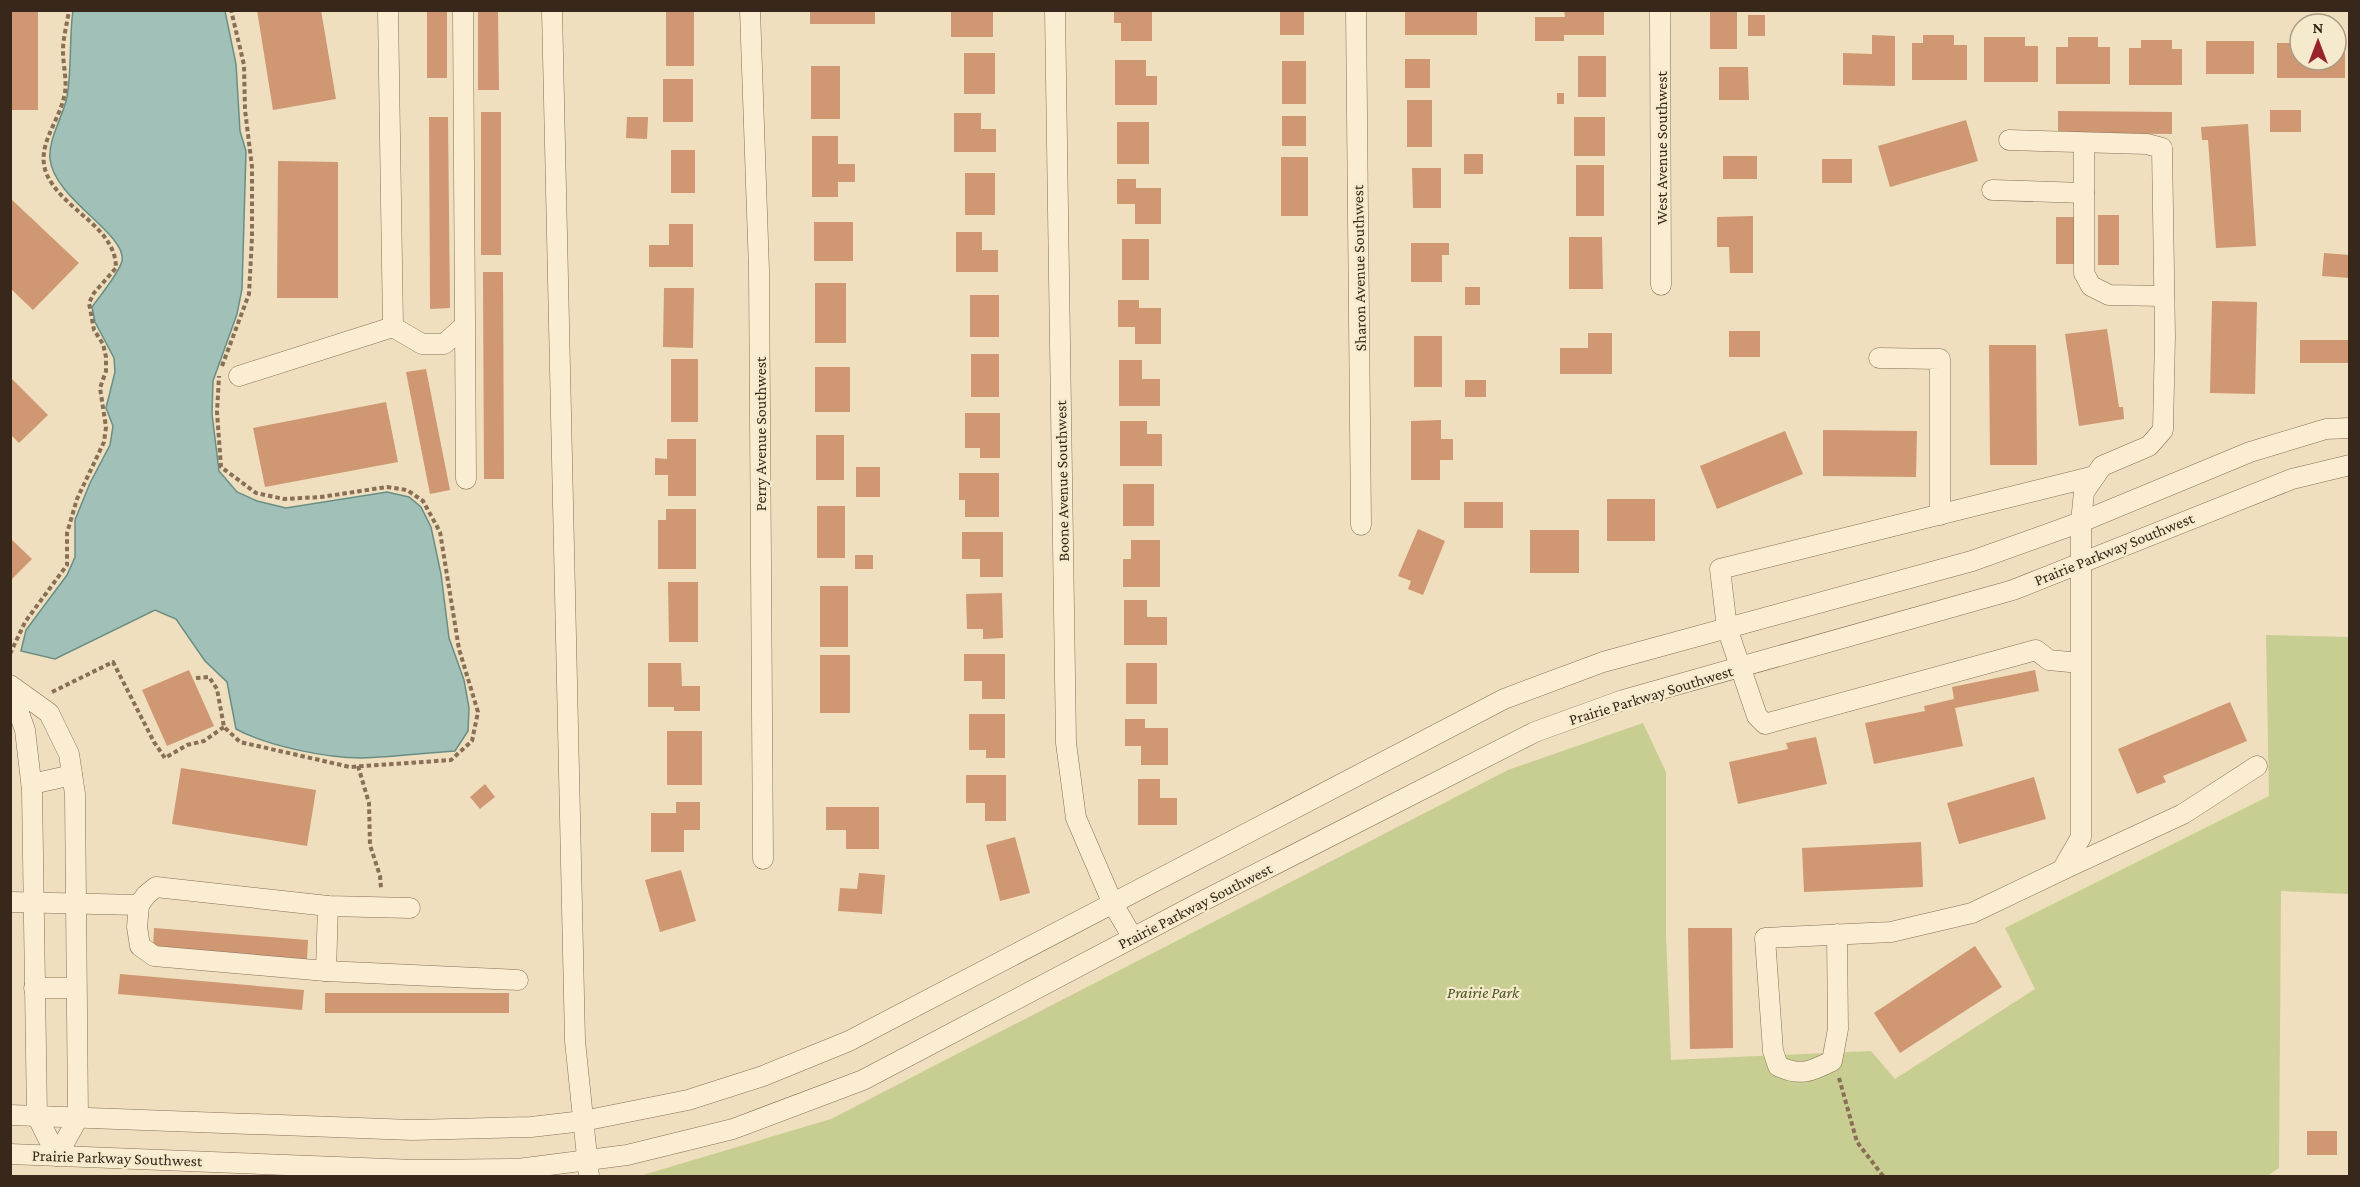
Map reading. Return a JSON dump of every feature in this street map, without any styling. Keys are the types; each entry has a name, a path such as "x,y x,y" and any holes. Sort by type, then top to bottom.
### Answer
{"street":[{"path":"388,10 393,327"},
{"path":"463,10 463,327 466,479"},
{"path":"552,10 575,1041 589,1168"},
{"name":"Perry Avenue Southwest","path":"750,10 759,270 764,859"},
{"name":"Boone Avenue Southwest","path":"1055,10 1066,743 1076,818 1113,904 1133,938"},
{"name":"Sharon Avenue Southwest","path":"1356,10 1361,525"},
{"name":"West Avenue Southwest","path":"1660,10 1661,285"},
{"path":"2009,140 2147,144 2162,148 2163,430 2149,446 2102,466 2084,492 2080,522 2081,837 2062,870"},
{"path":"2085,142 2085,273 2091,286 2109,295 2164,296"},
{"path":"1992,190 2085,193"},
{"path":"239,376 393,327 422,344 444,344 463,327"},
{"path":"1879,358 1940,359 1940,514"},
{"path":"10,1115 412,1130 531,1127 583,1121 688,1100 763,1076 849,1041 1504,699 1603,662 1972,561 2080,522 2250,452 2326,429 2349,428"},
{"name":"Prairie Parkway Southwest","path":"10,1154 322,1171 589,1168 733,1129 863,1080 1133,938 1535,732 1623,700 2013,590 2292,479 2349,465"},
{"path":"2080,663 2049,660 2036,650 1765,724 1757,716 1739,667 1728,628 1720,569 2095,476"},
{"path":"10,687 49,713 69,754 75,794 78,1118 57,1156"},
{"path":"10,687 26,730 32,784 37,1116 57,1156"},
{"path":"1837,934 1838,1029 1832,1061 1808,1073 1792,1074 1778,1066 1769,1024 1765,938 1837,934 1891,932 1972,913 2183,814 2257,766"},
{"path":"32,784 72,774"},
{"path":"410,908 328,906 156,887 139,905 136,927 140,946 154,956 326,971 518,980"},
{"path":"10,902 139,905"},
{"path":"326,971 328,906"},
{"path":"34,988 76,988"}],"path":[{"path":"10,654 25,622 67,565 67,533 77,499 104,442 106,427 100,388 106,371 106,357 103,344 94,330 88,303 94,292 116,268 116,254 108,240 57,190 48,175 44,162 44,146 53,130 65,96 63,51 69,10"},
{"path":"196,678 209,677 217,689 224,728 240,742 320,761 358,766 451,760 472,741 478,712 459,649 440,532 423,501 407,490 387,487 321,497 284,499 256,493 221,467 217,385 249,294 252,238 252,167 245,110 244,65 231,10"},
{"path":"46,688 54,693 112,662 165,758 187,745 204,741 224,728"},
{"path":"358,766 369,803 370,845 380,876 382,907"},
{"path":"1832,1061 1845,1091 1857,1142 1883,1176"}],"green space":[{"name":"Prairie Park","path":"2266,635 2349,637 2349,894 2281,891 2279,1168 2267,1176 629,1176 643,1175 831,1119 1508,770 1643,723 1666,772 1666,936 1671,1060 1871,1051 1895,1079 2035,989 2005,928 2269,796"}],"water":[{"path":"73,10 225,11 236,64 240,131 246,151 242,289 237,314 213,381 212,414 219,471 237,492 257,501 286,508 387,492 409,497 421,507 431,527 441,574 449,638 464,680 469,708 468,731 455,751 348,757 280,746 236,729 227,682 205,661 176,619 155,610 55,659 21,651 26,630 67,575 75,557 75,520 90,483 110,445 113,426 106,408 115,372 114,358 95,322 92,307 120,266 121,251 113,239 64,188 54,174 50,159 53,136 67,97"}],"building":[{"path":"10,10 38,10 38,110 10,110"},
{"path":"257,10 321,10 336,99 273,110"},
{"path":"427,10 447,10 447,78 427,78"},
{"path":"478,10 498,10 499,90 478,90"},
{"path":"666,10 694,10 694,66 666,66"},
{"path":"810,10 875,10 875,24 810,24"},
{"path":"951,10 993,10 993,37 951,37"},
{"path":"1114,10 1152,10 1152,41 1121,41 1121,23 1114,23"},
{"path":"1280,10 1304,10 1304,35 1280,35"},
{"path":"1405,10 1477,10 1477,35 1405,35"},
{"path":"1564,10 1604,10 1604,35 1564,35 1564,41 1535,41 1535,17 1565,17"},
{"path":"1710,10 1737,10 1737,49 1710,49"},
{"path":"1748,15 1765,15 1765,36 1748,36"},
{"path":"1872,35 1895,36 1895,86 1843,85 1843,53 1872,54"},
{"path":"1923,35 1954,35 1954,45 1967,45 1967,80 1912,80 1912,43 1923,43"},
{"path":"1984,37 2025,37 2025,46 2038,46 2038,82 1984,82"},
{"path":"2068,37 2098,37 2098,47 2110,47 2110,84 2056,84 2056,47 2068,47"},
{"path":"2141,40 2172,40 2172,49 2182,49 2182,85 2129,85 2129,48 2141,48"},
{"path":"2206,41 2254,41 2254,74 2206,74"},
{"path":"2277,43 2288,43 2288,72 2345,72 2345,78 2277,78"},
{"path":"964,53 995,53 995,94 964,94"},
{"path":"1578,56 1606,56 1606,97 1578,97"},
{"path":"1405,59 1430,59 1430,88 1405,88"},
{"path":"1115,60 1146,60 1146,76 1157,76 1157,105 1115,105"},
{"path":"1282,61 1306,61 1306,104 1282,104"},
{"path":"811,66 840,66 840,119 811,119"},
{"path":"1719,67 1748,67 1749,100 1719,100"},
{"path":"663,79 693,79 693,122 663,122"},
{"path":"1557,93 1564,93 1564,104 1557,104"},
{"path":"1407,100 1432,100 1432,147 1407,147"},
{"path":"2270,110 2301,110 2301,132 2270,132"},
{"path":"2058,111 2172,112 2172,134 2058,133"},
{"path":"481,112 501,112 501,255 481,255"},
{"path":"954,113 981,113 981,129 996,129 996,152 954,152"},
{"path":"1282,116 1306,116 1306,146 1282,146"},
{"path":"429,117 448,117 450,308 430,309"},
{"path":"627,117 648,117 647,139 626,138"},
{"path":"1574,117 1605,117 1605,156 1574,156"},
{"path":"1966,120 1978,161 1890,187 1878,146"},
{"path":"1117,122 1149,122 1149,164 1117,164"},
{"path":"2248,124 2256,246 2216,248 2208,140 2202,140 2201,127"},
{"path":"812,136 838,136 838,164 855,164 855,182 838,182 838,197 812,197"},
{"path":"671,150 695,150 695,193 671,193"},
{"path":"1464,154 1483,154 1483,174 1464,174"},
{"path":"1723,156 1757,156 1757,179 1723,179"},
{"path":"1281,157 1308,157 1308,216 1281,216"},
{"path":"1822,159 1852,159 1852,183 1822,183"},
{"path":"278,161 338,162 338,298 277,298"},
{"path":"1576,165 1604,165 1604,216 1576,216"},
{"path":"1412,168 1441,168 1441,208 1413,208"},
{"path":"965,173 995,173 995,215 965,215"},
{"path":"1117,179 1136,179 1136,188 1161,188 1161,224 1135,224 1135,204 1117,204"},
{"path":"10,198 79,263 33,310 10,288"},
{"path":"2098,215 2119,215 2119,265 2098,265"},
{"path":"1753,216 1753,273 1730,273 1729,247 1717,247 1717,217"},
{"path":"2056,217 2076,217 2076,264 2056,264"},
{"path":"814,222 853,222 853,261 814,261"},
{"path":"669,224 693,224 693,267 649,267 649,245 669,245"},
{"path":"956,232 982,232 982,250 998,250 998,272 956,272"},
{"path":"1569,237 1602,237 1603,289 1569,289"},
{"path":"1122,239 1149,239 1149,280 1122,280"},
{"path":"1411,243 1449,243 1449,255 1442,255 1442,282 1411,282"},
{"path":"2324,253 2350,255 2350,278 2322,276"},
{"path":"483,272 503,272 504,479 484,479"},
{"path":"815,283 846,283 846,343 815,343"},
{"path":"1465,287 1480,287 1480,305 1465,305"},
{"path":"664,288 694,288 693,348 663,347"},
{"path":"970,295 999,295 999,337 970,337"},
{"path":"1118,300 1139,300 1139,308 1161,308 1161,344 1135,344 1135,327 1118,327"},
{"path":"2212,301 2257,302 2255,394 2210,393"},
{"path":"2107,329 2119,407 2123,407 2124,419 2079,426 2065,334"},
{"path":"1729,331 1760,331 1760,357 1729,357"},
{"path":"1588,333 1612,333 1612,374 1560,374 1560,348 1588,348"},
{"path":"1414,336 1442,336 1442,387 1414,387"},
{"path":"2300,340 2350,340 2350,363 2300,363"},
{"path":"1989,345 2036,345 2037,465 1990,465"},
{"path":"971,354 999,354 999,397 971,397"},
{"path":"671,359 698,359 698,422 671,422"},
{"path":"1119,360 1142,360 1142,379 1160,379 1160,406 1119,406"},
{"path":"815,367 850,367 850,412 815,412"},
{"path":"426,369 450,490 430,494 406,372"},
{"path":"10,377 48,415 19,443 10,434"},
{"path":"1465,380 1486,380 1486,397 1465,397"},
{"path":"386,402 398,462 265,487 253,428"},
{"path":"965,413 1000,413 1000,458 980,458 980,448 965,448"},
{"path":"1441,420 1441,439 1453,439 1453,460 1440,460 1440,480 1411,480 1411,421"},
{"path":"1120,421 1147,421 1147,434 1162,434 1162,466 1120,466"},
{"path":"1823,430 1917,431 1916,477 1823,476"},
{"path":"1785,431 1803,474 1717,509 1700,466"},
{"path":"816,435 844,435 844,480 816,480"},
{"path":"667,439 696,439 696,496 668,496 668,475 655,475 655,458 667,459"},
{"path":"856,467 880,467 880,497 856,497"},
{"path":"959,473 999,473 999,517 965,517 965,500 959,500"},
{"path":"1123,484 1154,484 1154,526 1123,526"},
{"path":"1607,499 1655,499 1655,541 1607,541"},
{"path":"1464,502 1503,502 1503,528 1464,528"},
{"path":"817,506 845,506 845,558 817,558"},
{"path":"666,509 696,509 696,569 658,569 658,520 666,520"},
{"path":"1418,529 1445,541 1423,595 1408,589 1411,581 1398,576"},
{"path":"1530,530 1579,530 1579,573 1530,573"},
{"path":"962,532 1003,532 1003,577 980,577 980,559 962,559"},
{"path":"10,538 32,559 10,581"},
{"path":"1131,540 1160,540 1160,587 1123,587 1123,559 1131,559"},
{"path":"855,555 873,555 873,569 855,569"},
{"path":"668,582 698,582 698,642 669,642"},
{"path":"820,586 848,586 848,647 820,647"},
{"path":"1002,593 1003,638 983,639 983,629 967,629 966,594"},
{"path":"1124,600 1147,600 1147,617 1167,617 1167,645 1124,645"},
{"path":"964,654 1005,654 1005,699 982,699 982,681 964,681"},
{"path":"820,655 850,655 850,713 820,713"},
{"path":"648,663 681,663 682,686 700,686 700,711 674,711 674,707 648,707"},
{"path":"1126,663 1157,663 1157,704 1126,704"},
{"path":"189,670 214,726 167,746 142,690"},
{"path":"2035,670 2039,691 1955,708 1963,746 1874,764 1865,723 1925,711 1924,706 1954,699 1952,687"},
{"path":"2230,702 2247,741 2163,776 2166,782 2137,794 2118,749"},
{"path":"969,714 1005,714 1005,758 986,758 986,750 969,750"},
{"path":"1125,719 1145,719 1145,728 1168,728 1168,765 1141,765 1141,746 1125,746"},
{"path":"667,731 702,731 702,785 667,785"},
{"path":"1816,737 1827,784 1738,804 1729,762 1788,749 1786,743"},
{"path":"181,768 316,790 307,846 172,824"},
{"path":"966,775 1006,775 1006,821 985,821 985,803 966,803"},
{"path":"2034,777 2046,819 1959,844 1947,803"},
{"path":"1138,779 1160,779 1160,798 1177,798 1177,825 1138,825"},
{"path":"485,784 495,797 480,809 470,797"},
{"path":"676,802 700,802 700,830 684,830 684,852 651,852 651,813 676,813"},
{"path":"826,807 879,807 879,849 846,849 846,830 826,830"},
{"path":"1015,837 1030,893 1000,901 986,845"},
{"path":"1921,842 1923,887 1804,892 1802,848"},
{"path":"681,870 696,921 660,932 645,880"},
{"path":"859,873 885,875 882,914 838,911 840,888 857,889"},
{"path":"154,928 308,940 307,960 153,948"},
{"path":"1688,928 1732,928 1733,1048 1690,1049"},
{"path":"1975,946 2002,987 1900,1053 1874,1013"},
{"path":"120,974 304,990 302,1010 118,994"},
{"path":"325,993 509,993 509,1013 325,1013"},
{"path":"2307,1131 2337,1131 2337,1155 2307,1155"}]}
